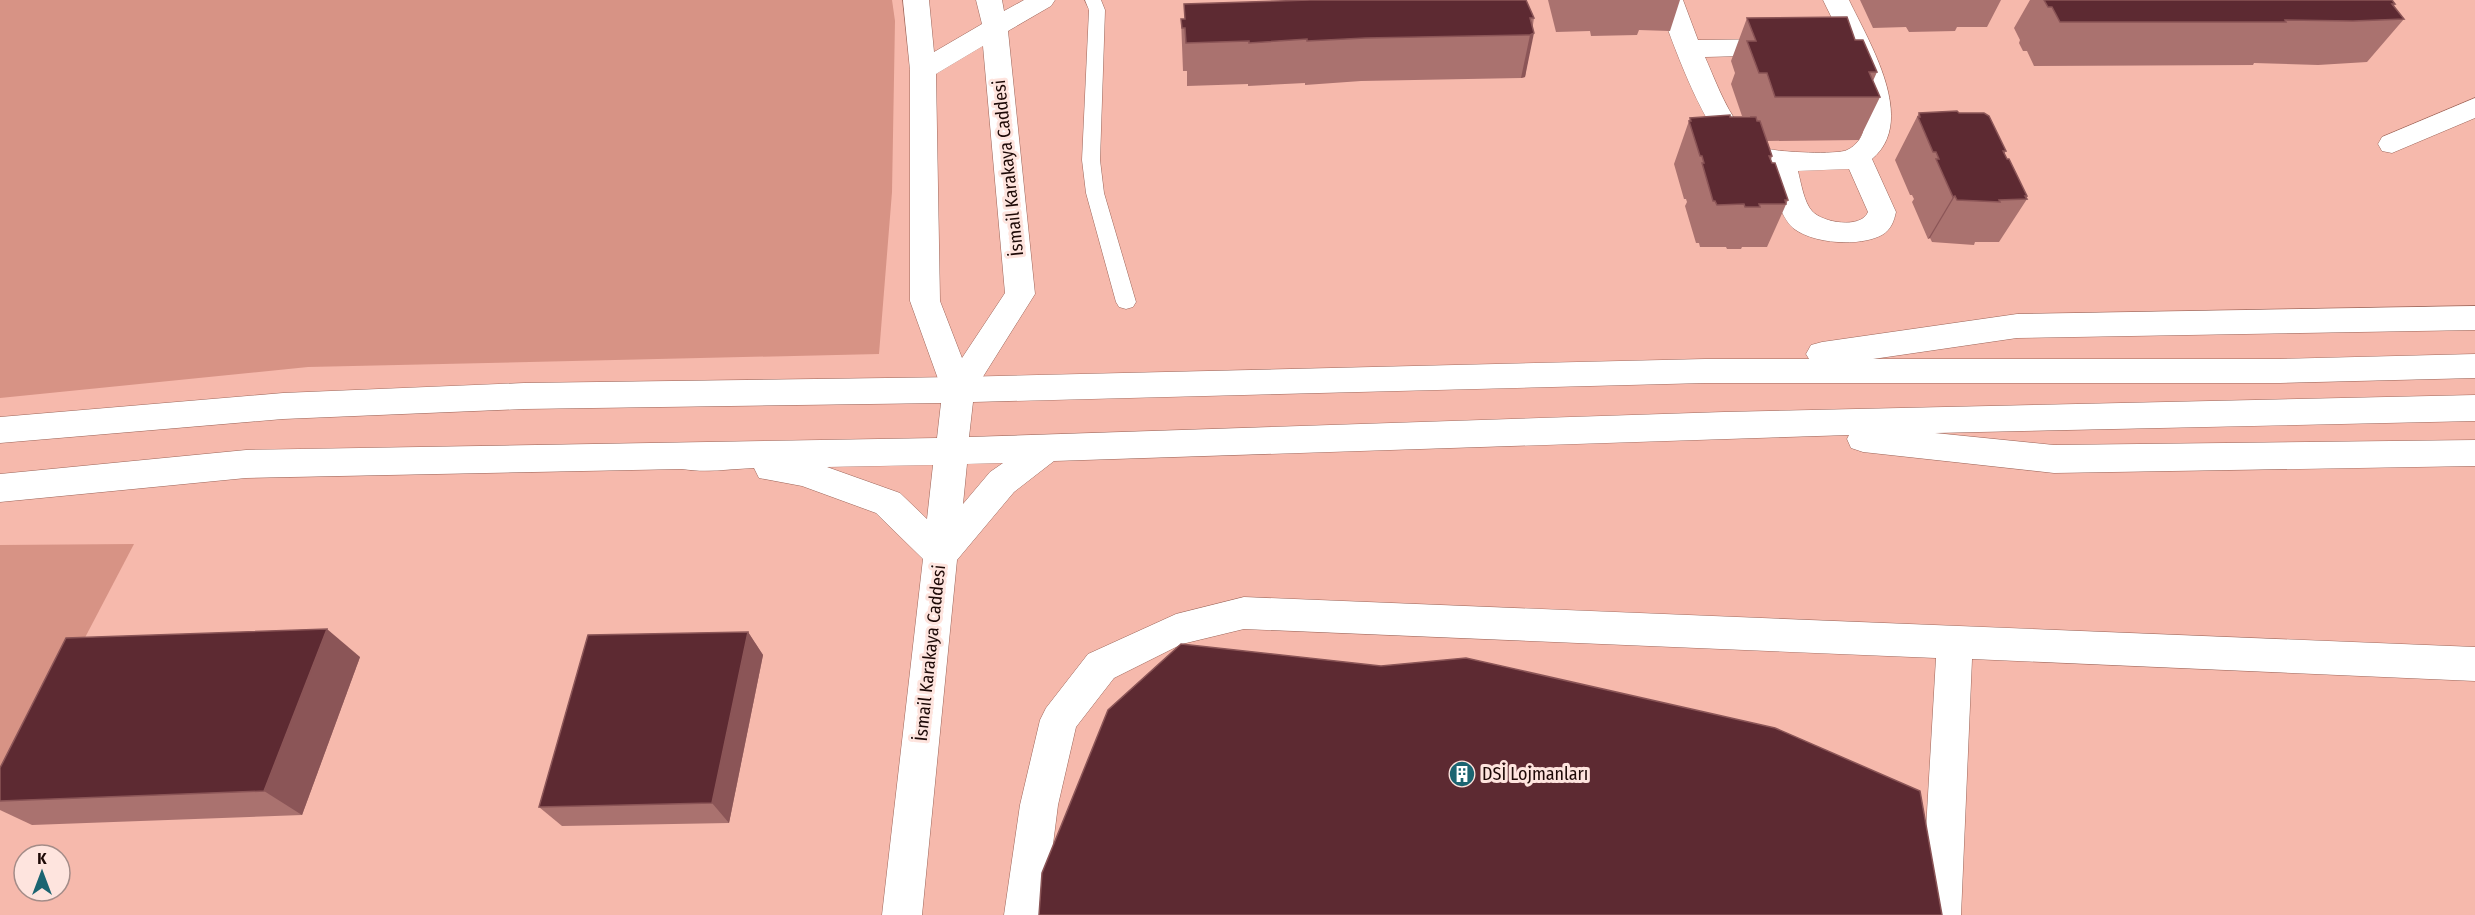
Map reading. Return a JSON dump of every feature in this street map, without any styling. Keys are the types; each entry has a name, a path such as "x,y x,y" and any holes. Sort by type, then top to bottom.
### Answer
{"street":[{"name":"İsmail Karakaya Caddesi","path":"902,915 958,390 925,301 923,70 916,0"},
{"name":"İsmail Karakaya Caddesi","path":"958,390 1020,294 994,28 989,0"},
{"path":"923,70 1042,0"},
{"path":"1670,0 1688,49 1718,111 1738,142 1757,155 1780,161 1842,160 1857,157 1871,147 1875,139 1879,105 1876,90 1845,46 1836,0"},
{"path":"1688,49 1801,47"},
{"path":"2392,144 2475,107"},
{"path":"1780,161 1802,219 1820,229 1852,232 1870,229 1879,224 1882,218 1882,212 1857,157"},
{"path":"1705,371 2017,326 2475,318"},
{"path":"0,430 283,406 501,397 958,390 1705,371 2280,371 2475,366"},
{"path":"0,488 246,464 952,451 1724,425 2475,408"},
{"path":"1724,425 2054,459 2475,453"},
{"path":"682,456 803,472 888,502 941,554 1002,482 1047,448"},
{"path":"1024,915 1039,805 1059,720 1101,666 1176,630 1244,613 2475,664"},
{"path":"1941,915 1955,644"}],"lane":[{"path":"1094,0 1097,10 1091,160 1095,193 1126,302"}],"shaded area":[{"path":"0,0 892,0 895,21 892,192 879,354 308,367 0,398"},
{"path":"134,544 0,800 0,545"}],"building":[{"path":"1310,0 1526,0 1534,18 1530,18 1534,33 1530,35 1186,43 1185,28 1182,28 1181,19 1185,19 1184,4"},
{"path":"2044,0 2392,0 2395,4 2392,4 2404,19 2285,20 2286,22 2060,22 2052,7 2048,7"},
{"path":"1847,17 1855,40 1863,40 1877,72 1869,72 1880,97 1775,97 1767,73 1759,73 1747,41 1756,41 1747,18"},
{"path":"1957,111 1959,113 1984,113 1989,116 2006,151 2003,151 2027,199 1999,200 2000,202 1957,200 1955,196 1953,197 1936,159 1939,159 1936,152 1933,152 1918,117 1920,117 1919,113"},
{"path":"1730,115 1730,117 1756,117 1757,121 1760,121 1772,156 1769,156 1772,163 1775,163 1788,200 1785,200 1786,204 1759,204 1760,207 1745,207 1744,204 1717,205 1713,201 1702,156 1700,156 1689,121 1691,121 1690,118"},
{"path":"327,629 264,791 0,801 0,768 66,638"},
{"path":"748,632 712,803 539,807 588,635"},
{"name":"DSİ Lojmanları","path":"1181,644 1381,666 1466,658 1775,728 1920,791 1942,915 1039,915 1042,873 1108,710"}],"place":[{"name":"DSİ Lojmanları","path":"1462,774"}]}
